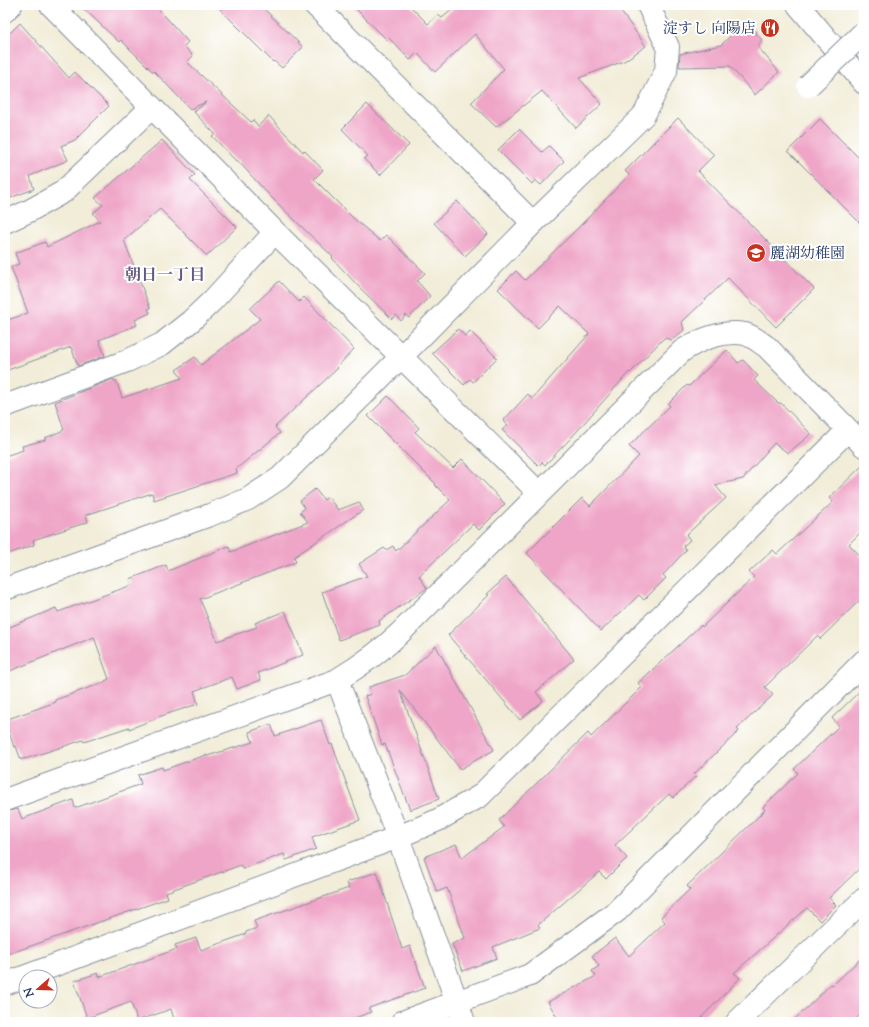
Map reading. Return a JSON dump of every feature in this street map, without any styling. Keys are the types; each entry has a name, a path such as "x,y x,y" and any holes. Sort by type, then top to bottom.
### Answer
{"street":[{"path":"5,11 11,5"},
{"path":"51,5 275,232 539,493"},
{"path":"315,5 532,223"},
{"path":"5,589 210,515 248,499 280,478 532,223 644,115 666,71 668,47 648,5"},
{"path":"798,5 864,83"},
{"path":"808,86 864,32"},
{"path":"5,222 29,211 63,192 152,107"},
{"path":"5,406 127,361 162,344 191,321 213,300 275,232"},
{"path":"5,800 337,680 383,649 682,350 699,341 720,335 735,333 747,335 767,347 864,446"},
{"path":"5,984 398,837 438,820 480,796 848,430"},
{"path":"402,1022 530,975 617,911 864,661"},
{"path":"337,680 398,837 464,1022"},
{"path":"737,1022 864,900"}],"building":[{"path":"80,5 155,5 188,42 184,46 193,56 187,62 251,122 253,120 258,126 269,116 303,152 304,150 323,170 314,179 352,217 380,241 386,235 425,273 417,281 430,296 409,318 406,315 401,321 396,315 392,319 358,286 332,258 333,257 270,196 237,160 236,161 212,136 215,134 194,112 206,102 190,109 154,71 153,72 121,40 119,42"},
{"path":"216,5 260,5 303,47 282,68 274,61 273,62"},
{"path":"352,5 409,5 428,24 438,15 442,18 458,5 616,5 646,46 624,61 579,78 602,104 576,128 542,91 496,127 471,103 504,69 475,34 435,72 417,53 410,60 389,38 387,40"},
{"path":"746,21 762,40 758,47 779,72 755,95 730,66 679,67 680,54 721,45"},
{"path":"20,23 69,78 75,72 109,106 75,140 61,146 68,160 30,176 34,189 10,198 5,185 5,38"},
{"path":"367,104 409,145 380,175 364,159 368,156 342,129"},
{"path":"678,118 714,155 698,171 814,289 776,327 728,278 682,322 684,330 672,340 664,338 630,373 629,372 545,465 542,462 539,466 502,430 508,425 503,421 528,394 532,399 589,334 560,306 538,328 498,289 516,271 525,280 629,175 625,171"},
{"path":"820,119 864,163 864,227 788,151"},
{"path":"519,129 542,152 549,146 564,161 541,185 535,180 532,184 498,150"},
{"path":"162,140 195,175 190,180 237,227 207,256 160,209 124,240 150,308 148,309 150,313 135,320 137,325 99,340 105,356 78,366 71,347 5,371 5,321 28,313 11,267 19,264 15,253 45,242 47,247 100,221 93,213 103,205 95,198"},
{"path":"457,201 488,234 465,256 434,223"},
{"path":"279,281 299,302 304,297 354,349 337,367 338,368 275,427 280,433 236,469 237,473 154,500 152,493 86,515 88,522 33,540 34,545 5,555 5,456 23,450 22,446 45,440 45,438 64,430 55,402 113,379 114,381 116,380 122,398 182,378 176,370 195,357 201,365 260,319 250,309"},
{"path":"458,329 465,336 470,331 497,358 473,382 470,379 464,385 432,353"},
{"path":"727,350 738,363 743,360 758,376 754,380 778,403 781,403 811,434 788,453 774,443 743,479 715,485 726,498 686,535 690,540 683,546 686,550 663,575 666,578 644,600 639,595 601,631 527,553 582,498 590,506 639,456 629,446 670,406 668,404 687,385 689,386"},
{"path":"388,396 419,428 415,432 453,468 462,459 505,504 479,530 473,524 419,576 427,588 379,621 380,625 339,640 322,592 367,576 359,564 384,548 386,550 393,546 396,551 450,500 368,416"},
{"path":"864,464 864,529 849,544 864,560 864,596 820,639 817,636 765,687 773,695 737,729 739,731 694,774 696,776 673,798 669,794 615,845 627,858 606,879 599,872 538,925 540,928 493,947 497,958 463,971 452,944 465,938 447,888 437,892 424,857 456,844 462,858 504,827 499,820 588,733 591,737 642,687 638,683 701,625 702,627 754,577 749,572 773,550 777,554 833,502 829,498"},
{"path":"315,489 324,500 328,497 338,510 359,502 363,510 294,557 296,562 200,599 217,641 257,627 255,623 285,611 303,655 258,673 261,680 237,689 232,677 194,691 198,704 155,718 129,729 129,727 84,742 83,740 21,760 16,746 14,747 5,720 56,702 55,700 105,682 109,679 94,637 5,673 5,629 56,608 58,612 132,585 130,579 166,565 168,571 229,546 231,552 308,522 300,512 305,508 300,501"},
{"path":"506,577 574,659 536,692 543,701 520,720 448,635 489,595 487,594"},
{"path":"436,646 494,750 460,769 400,690 439,799 410,810 385,744 382,745 365,696 371,694 369,687 405,675"},
{"path":"864,687 864,864 829,898 836,905 820,921 807,908 734,973 740,978 697,1022 560,1022 548,1002 596,976 592,971 599,966 592,956 615,938 629,956 665,922 661,917 690,889 687,886 765,810 763,807 798,773 794,769 839,726 832,718"},
{"path":"321,720 330,745 332,744 360,820 312,837 316,849 286,860 284,854 242,869 241,865 166,892 168,898 5,955 5,812 18,809 22,819 73,800 75,808 141,784 138,775 162,767 163,770 206,755 207,756 253,742 249,732 271,724 275,736"},
{"path":"377,872 402,949 410,946 425,988 369,1008 371,1012 344,1022 175,1022 171,1009 137,1021 131,1002 87,1018 74,981 98,973 99,977 177,949 175,945 196,938 201,950 246,934 246,932 257,928 254,921 349,888 347,882"},
{"path":"864,955 864,1011 853,1022 792,1022 831,984 833,985"}],"place":[{"name":"淀すし 向陽店","path":"770,28"},
{"name":"麗湖幼稚園","path":"756,253"}],"district":[{"name":"朝日一丁目","path":"165,274"}]}
